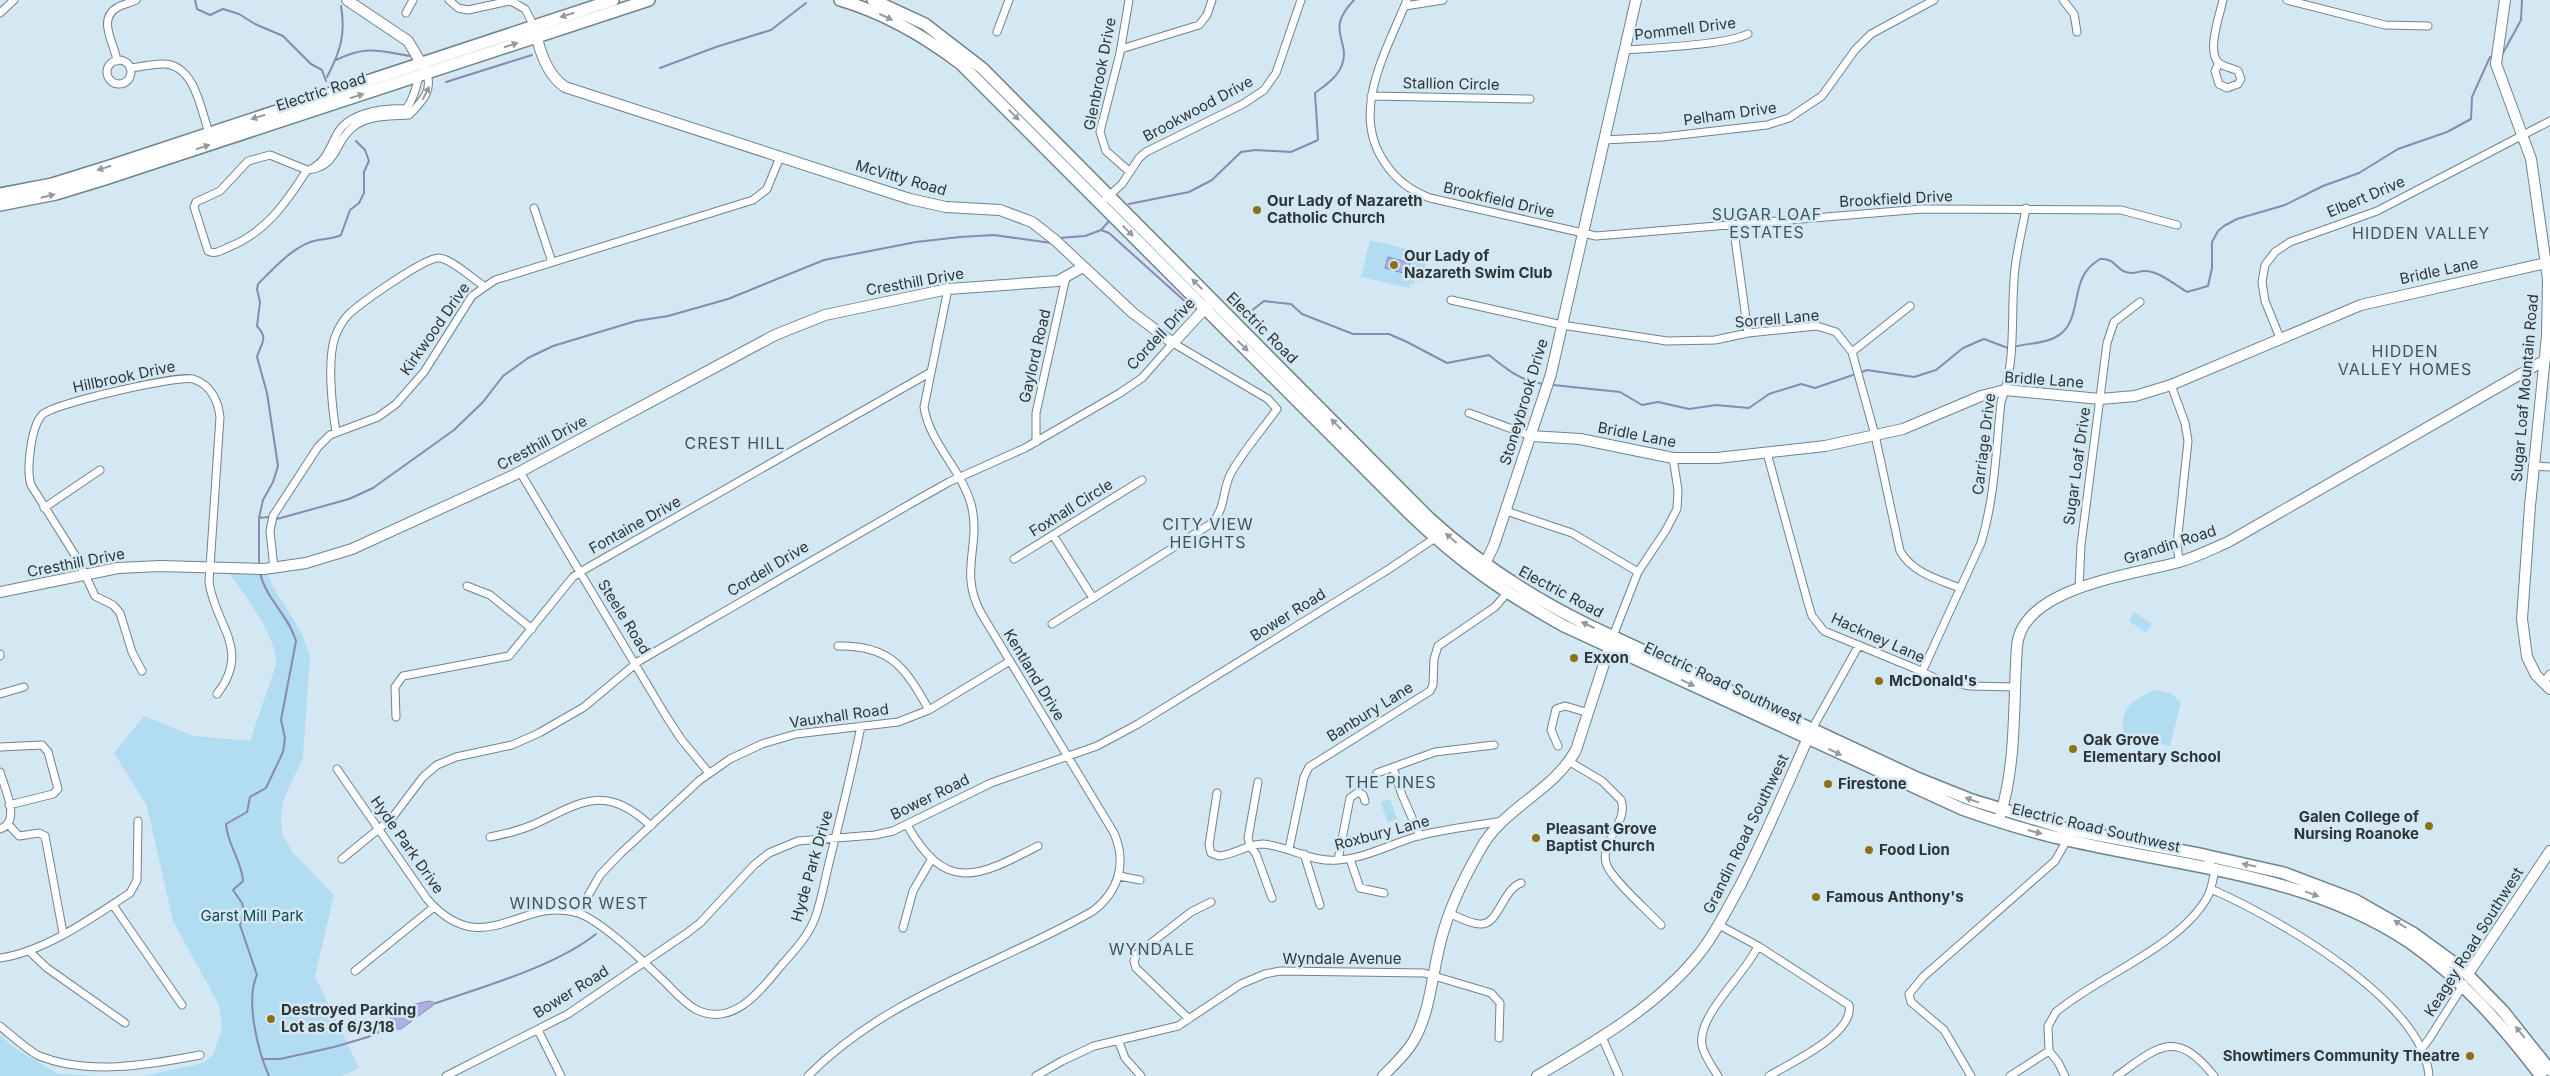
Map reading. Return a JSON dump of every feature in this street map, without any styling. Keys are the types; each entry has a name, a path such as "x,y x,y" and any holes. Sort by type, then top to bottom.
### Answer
{"main road":[{"name":"Electric Road","path":"0,205 56,194 422,71 535,31 613,0"},
{"name":"Electric Road","path":"535,31 649,0"},
{"name":"Electric Road","path":"840,0 889,18 920,34 950,56 978,79 1105,199"},
{"name":"Electric Road","path":"873,0 925,24 969,57 1435,538 1482,569 1555,608 1611,641"},
{"name":"Electric Road","path":"0,194 52,184 209,133 422,71"},
{"name":"Electric Road","path":"1209,304 1507,593 1564,626 1648,652"},
{"name":"Electric Road Southwest","path":"1611,641 1810,734"},
{"name":"Electric Road Southwest","path":"1648,652 1914,788 2067,840 2287,886 2352,910 2409,942 2466,980 2542,1076"},
{"name":"Electric Road Southwest","path":"2000,816 2204,855 2284,873 2355,900 2413,933 2503,1011 2550,1070"}],"street":[{"path":"0,12 14,0"},
{"path":"117,61 107,30 108,19 117,8 136,0"},
{"path":"346,0 408,41 422,71 429,90 409,115 364,121 357,124 348,131 326,165 320,169 307,170 270,155 254,157 243,164 220,191 198,200 194,204 206,250 211,253 221,251 246,240 259,231 282,206 307,170 312,169 326,157 340,129 351,120 386,109 406,108 414,100 416,83 422,71"},
{"path":"406,13 413,0"},
{"path":"449,0 458,8 468,10 512,1 525,9 535,31"},
{"path":"520,0 530,7 534,17 535,31"},
{"path":"997,32 1009,0"},
{"name":"Glenbrook Drive","path":"1129,0 1100,138 1113,159 1130,172"},
{"path":"1120,49 1199,25 1207,15 1212,0"},
{"name":"Brookwood Drive","path":"1105,199 1122,184 1139,158 1154,147 1243,104 1264,90 1276,73 1301,0"},
{"path":"1406,3 1443,0"},
{"name":"Stoneybrook Drive","path":"1482,569 1506,511 1551,374 1636,0"},
{"name":"Pelham Drive","path":"1604,140 1662,137 1767,125 1789,118 1822,96 1855,50 1871,34 1934,0"},
{"path":"2063,0 2074,14 2077,32"},
{"path":"2219,63 2214,55 2214,40 2223,0"},
{"path":"2287,0 2386,25 2428,26"},
{"name":"Sugar Loaf Mountain Road","path":"2506,0 2496,48 2496,64 2500,80 2523,135 2533,170 2537,208 2548,262 2547,361 2534,466 2522,619 2527,657 2547,686"},
{"name":"Brookfield Drive","path":"1406,3 1371,96 1368,116 1372,138 1381,158 1390,170 1405,185 1430,198 1582,233 1610,236 1922,209 2026,208 2121,210 2177,225"},
{"name":"McVitty Road","path":"535,31 550,72 555,80 565,87 933,205 1000,210 1018,216 1041,228 1140,319 1172,342 1262,396 1277,409 1232,471 1225,488 1221,512 1212,523 1092,598"},
{"name":"Pommell Drive","path":"1626,50 1699,43 1748,34"},
{"path":"117,61 124,62 130,68 128,80 120,84 114,83 109,77 108,69 117,61"},
{"path":"130,68 163,63 173,65 184,72 192,84 209,133"},
{"name":"Stallion Circle","path":"1371,96 1530,99"},
{"name":"Elbert Drive","path":"2280,338 2265,301 2262,282 2265,265 2274,252 2290,242 2377,211 2550,121"},
{"name":"Kirkwood Drive","path":"264,569 273,516 318,447 336,432 378,417 396,404 424,372 469,301 484,286 494,280 753,200 767,189 780,156"},
{"path":"534,208 552,262"},
{"name":"Carriage Drive","path":"1922,672 1981,543 1987,523 1992,500 2001,402 2005,390 2012,339 2014,279 2026,208"},
{"path":"1733,224 1748,333"},
{"path":"336,432 332,388 333,347 338,331 348,315 404,275 434,258 446,259 484,286"},
{"name":"Bridle Lane","path":"1469,413 1531,436 1580,439 1673,458 1767,453 1825,446 1903,429 1981,396 2005,390 2100,399 2135,396 2171,385 2361,305 2548,262"},
{"name":"Cresthill Drive","path":"0,592 126,568 209,567 264,569 306,563 373,541 520,472 786,329 825,315 948,289 1045,283 1066,277 1083,267"},
{"name":"Gaylord Road","path":"1036,442 1036,413 1066,277"},
{"name":"Kentland Drive","path":"948,289 942,329 925,399 925,413 932,430 961,477 972,506 974,526 969,566 972,595 1117,841 1120,863 1119,876"},
{"name":"Sorrell Lane","path":"1451,300 1562,325 1667,341 1715,340 1748,333 1817,326 1836,332 1852,352 1875,436 1900,550 1907,562 1917,570 1960,588"},
{"name":"Sugar Loaf Drive","path":"2079,588 2081,545 2111,327 2118,318 2140,302"},
{"name":"Cordell Drive","path":"342,860 392,818 433,768 456,757 512,745 539,733 584,707 636,663 848,539 961,477 1036,442 1135,384 1150,370 1172,342 1209,304"},
{"path":"1852,352 1910,306"},
{"name":"Grandin Road","path":"2000,816 2007,784 2020,628 2039,608 2079,588 2179,562 2244,534 2547,361"},
{"name":"Fontaine Drive","path":"396,717 395,687 403,676 420,671 503,659 514,652 573,577 580,572 931,372"},
{"name":"Hillbrook Drive","path":"142,671 132,652 120,613 113,605 95,596 78,560 30,485 28,471 38,420 47,410 166,380 188,378 198,381 214,396 220,417 209,567 213,604 229,634 233,652 230,670 217,694"},
{"path":"2171,385 2185,423 2188,441 2177,537 2179,562"},
{"name":"Hackney Lane","path":"1767,453 1812,616 1824,631 1939,680 1971,686 2016,687"},
{"path":"1383,1076 1413,1042 1424,1012 1449,913 1480,849 1504,821 1553,781 1570,762 1589,712 1611,641 1638,572 1666,530 1677,509 1678,490 1673,458"},
{"path":"2534,466 2550,467"},
{"path":"44,508 100,470"},
{"name":"Steele Road","path":"520,472 681,739 709,772"},
{"name":"Foxhall Circle","path":"1014,559 1142,480"},
{"path":"1506,511 1572,533 1638,572"},
{"path":"1052,624 1092,598 1053,535"},
{"name":"Bower Road","path":"446,1076 538,1030 575,1009 700,923 754,865 769,853 798,841 880,835 907,825 1006,776 1098,746 1138,724 1389,569 1435,538"},
{"path":"466,586 490,595 532,629"},
{"name":"Banbury Lane","path":"1289,849 1304,777 1309,767 1430,691 1433,685 1434,659 1438,646 1447,638 1496,607 1507,593"},
{"path":"1810,734 1859,645"},
{"path":"838,646 861,647 891,657 906,673 929,710"},
{"name":"Vauxhall Road","path":"578,913 600,875 709,772 741,753 796,734 898,722 929,710 1010,661"},
{"path":"2547,686 2550,674"},
{"path":"0,694 24,687"},
{"path":"1558,746 1551,730 1556,709 1565,706 1589,712"},
{"name":"Hyde Park Drive","path":"337,769 434,907 459,923 482,927 504,925 550,911 578,913 606,929 689,1005 708,1014 723,1014 740,1007 757,994 812,926 836,837 862,726"},
{"name":"Grandin Road Southwest","path":"1537,1076 1602,1037 1677,977 1699,954 1719,925 1752,863 1810,734"},
{"path":"1377,773 1446,750 1494,745"},
{"path":"0,747 42,746 48,752 58,790 53,794 9,805"},
{"path":"1570,762 1602,781 1621,800 1622,814 1607,849 1606,863 1613,874 1661,924"},
{"path":"1393,767 1402,795 1420,836"},
{"path":"0,772 11,816 8,824 0,829"},
{"path":"1258,782 1248,832 1250,846 1256,854 1272,898"},
{"path":"1338,860 1350,798 1358,792 1363,795 1365,801"},
{"name":"Roxbury Lane","path":"1217,794 1209,845 1211,853 1225,856 1250,846 1262,844 1289,849 1324,860 1350,859 1420,836 1504,821"},
{"path":"490,837 522,829 575,804 590,800 607,801 625,807 651,826"},
{"path":"0,958 30,952 130,893 136,884 138,821"},
{"path":"8,824 20,836 39,833 45,836 63,933"},
{"path":"907,825 931,860 952,871 976,873 999,866 1038,846"},
{"path":"1971,1076 1944,1030 1910,1001 1910,990 2055,861 2067,840"},
{"name":"Keagey Road Southwest","path":"2422,1048 2550,851"},
{"path":"1304,854 1320,905"},
{"path":"2065,1076 2049,1051 2048,1026 2056,1012 2171,935 2200,908 2211,889 2215,870 2204,855"},
{"path":"1350,859 1360,888 1384,893"},
{"path":"903,928 913,891 931,860"},
{"path":"808,1076 831,1055 900,1006 1093,911 1112,891 1119,876 1140,880"},
{"path":"1449,913 1478,924 1487,923 1493,917 1510,889 1521,883"},
{"path":"2211,889 2317,947 2344,966 2398,1016 2422,1048 2428,1076"},
{"path":"1189,1019 1136,968 1134,961 1137,954 1192,912 1211,902"},
{"path":"113,904 182,1005"},
{"path":"355,971 434,907"},
{"path":"1719,925 1758,946 1849,1005 1849,1014 1846,1021 1834,1036 1769,1076"},
{"path":"1718,1076 1702,1045 1705,1022 1749,963 1758,946"},
{"path":"30,952 47,968 125,1023"},
{"name":"Wyndale Avenue","path":"1036,1076 1081,1051 1178,1026 1241,984 1265,974 1290,970 1424,973 1494,995 1501,1010 1499,1038"},
{"path":"0,1026 36,1054 74,1067 123,1069 200,1055"},
{"path":"538,1030 561,1076"},
{"path":"1602,1037 1619,1076"},
{"path":"1118,1040 1125,1058 1141,1076"},
{"path":"2118,1076 2144,1056 2171,1046 2191,1051 2214,1076"},
{"path":"2010,1076 2049,1051"}],"green space":[{"name":"Our Lady of Nazareth Swim Club","path":"1370,240 1428,254 1421,282 1415,280 1413,285 1410,284 1409,288 1361,277"},
{"name":"Garst Mill Park","path":"230,574 268,574 273,587 301,632 310,656 303,757 284,799 281,815 282,834 293,853 334,895 315,976 359,1068 342,1076 144,1076 203,1063 213,1055 222,1029 219,1005 173,921 147,806 114,753 144,716 194,736 250,741 276,665 275,654 272,642 259,617"},
{"path":"2134,612 2152,624 2146,633 2129,621"},
{"path":"2155,690 2170,693 2181,702 2170,746 2124,737 2123,719 2128,707 2139,698"},
{"path":"1390,799 1397,819 1388,822 1380,802"},
{"path":"0,1035 13,1047 58,1074 102,1076 0,1076"}],"water":[{"path":"1388,257 1410,263 1407,274 1385,268"},
{"path":"429,1001 436,1003 401,1029 396,1029 389,1015 397,1008"}],"waterway":[{"path":"195,0 197,9 210,15 223,9 239,14 255,24 283,36 311,64 322,70 326,81"},
{"path":"1129,204 1189,192 1212,180 1241,152 1255,150 1291,152 1318,140 1315,93 1327,84 1340,70 1344,56 1339,28 1345,11 1354,0"},
{"path":"2502,55 2521,20 2522,0"},
{"path":"660,68 716,47 771,30 806,3"},
{"path":"327,77 341,43 343,26 341,6"},
{"path":"336,60 356,52 373,50 411,56"},
{"path":"446,82 532,55"},
{"path":"2014,347 2046,341 2064,331 2073,315 2079,286 2083,277 2089,268 2100,259 2109,260 2122,271 2129,273 2145,271 2156,273 2187,292 2208,286 2212,268 2212,242 2218,231 2224,226 2237,219 2285,205 2323,186 2359,173 2398,149 2447,132 2471,119 2472,97 2490,57"},
{"path":"259,566 259,518 263,500 273,482 278,466 267,393 257,357 263,338 263,334 257,326 260,302 257,289 258,284 278,264 301,246 309,242 341,235 350,210 359,203 364,193 364,172 369,161 365,150 356,141"},
{"path":"1059,238 1085,236 1101,230 1110,220"},
{"path":"1101,230 1109,233 1189,305"},
{"path":"277,519 349,499 373,488 454,430 483,402 503,376 528,358 553,346 636,321 668,316 728,299 824,260 916,242 960,237 994,235 1051,243"},
{"path":"1233,302 1246,315 1264,301 1291,304 1302,314 1353,334 1389,334 1447,363 1489,355 1508,370 1521,377 1543,384"},
{"path":"1862,372 1867,370 1914,377 1936,370 1963,348 1984,339 2008,348"},
{"path":"1553,385 1620,392 1642,405 1658,402 1689,409 1716,405 1749,408 1769,394 1801,384 1815,388 1853,375"},
{"path":"259,518 268,517"},
{"path":"260,573 267,591 288,623 296,641 281,720 285,738 283,752 266,788 250,797 247,812 226,824 229,839 242,874 243,881 233,890 242,903 244,911 240,925 257,975 252,998 254,1026 269,1076"},
{"path":"436,1003 541,965 561,956 596,934"},
{"path":"262,1059 280,1059 334,1047 368,1037 394,1025"}],"place":[{"name":"Our Lady of Nazareth Catholic Church","path":"1257,210"},
{"name":"Our Lady of Nazareth Swim Club","path":"1394,265"},
{"name":"Exxon","path":"1574,658"},
{"name":"McDonald's","path":"1879,681"},
{"name":"Oak Grove Elementary School","path":"2073,749"},
{"name":"Firestone","path":"1828,784"},
{"name":"Galen College of Nursing Roanoke","path":"2429,826"},
{"name":"Pleasant Grove Baptist Church","path":"1536,838"},
{"name":"Food Lion","path":"1869,850"},
{"name":"Famous Anthony's","path":"1816,897"},
{"name":"Destroyed Parking Lot as of 6/3/18","path":"271,1019"},
{"name":"Showtimers Community Theatre","path":"2470,1056"}],"district":[{"name":"SUGAR LOAF ESTATES","path":"1767,223"},
{"name":"HIDDEN VALLEY","path":"2421,233"},
{"name":"HIDDEN VALLEY HOMES","path":"2405,360"},
{"name":"CREST HILL","path":"735,443"},
{"name":"CITY VIEW HEIGHTS","path":"1208,533"},
{"name":"THE PINES","path":"1391,782"},
{"name":"WINDSOR WEST","path":"579,903"},
{"name":"WYNDALE","path":"1152,949"}]}
